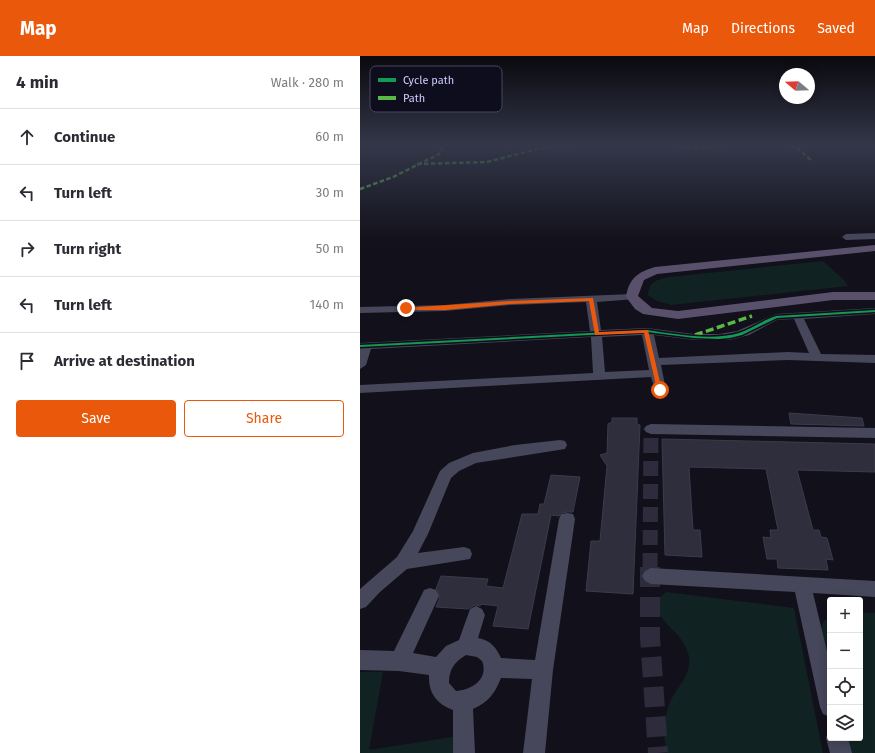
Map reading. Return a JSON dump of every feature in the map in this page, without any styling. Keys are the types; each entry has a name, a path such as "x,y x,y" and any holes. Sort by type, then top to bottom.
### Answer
{"main road":[{"path":"875,248 650,271 638,278 633,287 632,297 640,306 648,311 678,315 833,296 875,296"},
{"path":"875,252 666,273 653,276 645,281 640,288 642,295 648,302 662,308 676,310 698,309 832,291 875,290"}],"street":[{"path":"846,237 875,236"},
{"path":"360,310 445,308 511,302 632,297"},
{"path":"591,299 596,334 599,377"},
{"path":"360,365 363,346 646,331 689,337 731,337 771,318 875,311"},
{"path":"798,316 817,357"},
{"path":"646,331 660,390"},
{"path":"360,389 599,377 655,368 774,356 875,359"},
{"path":"651,428 875,433"},
{"path":"360,601 374,586 402,562 420,534 445,475 454,467 473,458 515,450 560,445"},
{"path":"534,753 542,670 568,519"},
{"path":"402,562 464,554"},
{"path":"651,576 875,589"},
{"path":"802,585 830,705"},
{"path":"399,661 430,596"},
{"path":"466,646 476,615"},
{"path":"466,646 482,648 488,652 493,660 494,668 491,681 482,693 464,701 455,700 442,692 439,684 441,667 451,654 466,646"},
{"path":"360,660 399,661 441,667"},
{"path":"494,668 542,670"},
{"path":"464,701 464,753"},
{"path":"838,741 841,753"}],"green space":[{"path":"823,261 844,280 848,286 671,305 657,301 648,295 648,291 654,282 669,277"},
{"path":"666,592 794,608 823,753 667,753 664,731 666,716 670,702 687,673 689,657 683,642 659,614 657,608 659,598"},
{"path":"863,613 875,613 875,753 851,753 848,741 863,741"},
{"path":"827,619 827,656 821,632 823,622"},
{"path":"360,672 383,672 369,750 458,736 458,753 360,753"}],"building":[{"path":"789,413 862,418 864,426 791,424"},
{"path":"612,418 637,418 637,424 640,425 633,594 586,591 591,541 600,541 607,466 600,455 607,453 608,424 612,422"},
{"path":"662,439 875,444 875,472 797,470 813,530 819,530 821,537 827,538 833,560 826,559 828,570 778,568 777,559 767,559 763,537 771,538 770,530 778,530 766,469 689,467 693,530 700,530 702,557 665,555"},
{"path":"551,475 580,477 573,512 561,513 559,516 551,515 528,629 493,626 498,606 481,604 480,606 475,605 468,609 436,607 440,597 436,589 441,576 488,579 486,586 503,588 522,514 538,514 540,504 544,504"}],"tunnel":[{"path":"650,568 651,429"},
{"path":"650,568 650,637 658,753"}],"marked path":[{"path":"360,189 389,179"},
{"path":"695,335 752,316"}],"cycle path":[{"path":"360,346 647,331 706,338 740,334 776,317 875,311"}],"route":[{"path":"406,308 445,308 511,302 591,299 596,334 646,331 660,390"}]}
